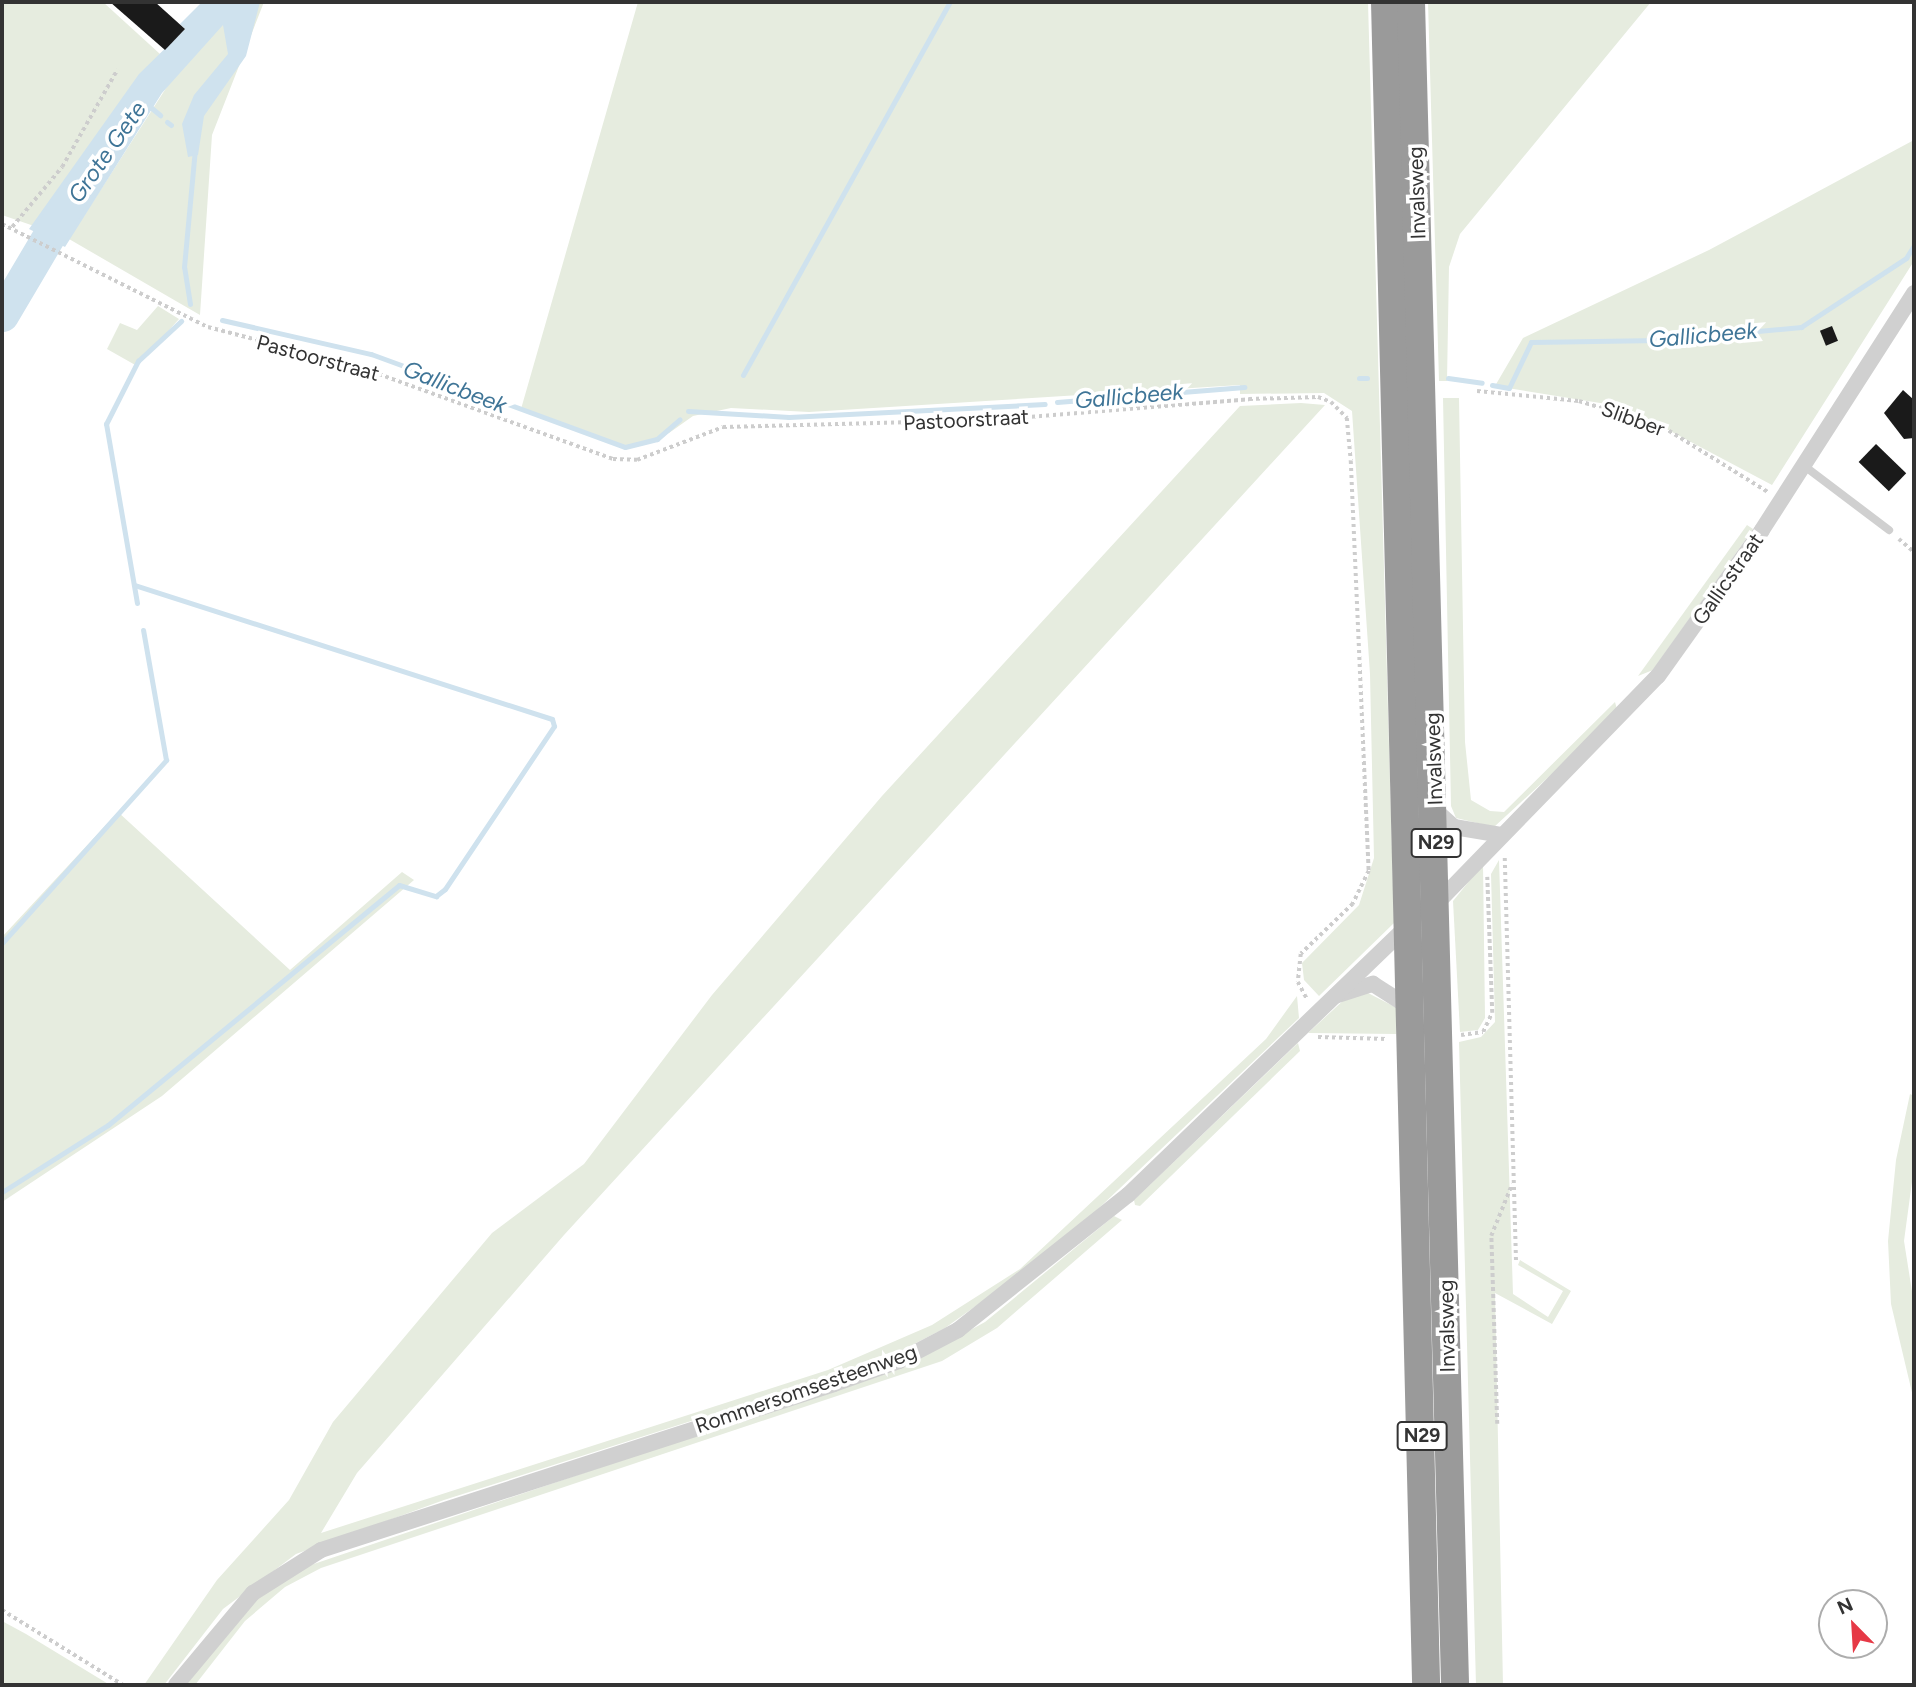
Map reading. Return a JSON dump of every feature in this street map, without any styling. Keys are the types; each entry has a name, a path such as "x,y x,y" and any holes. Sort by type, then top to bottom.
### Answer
{"highway":[{"name":"Invalsweg","path":"1385,2 1411,923 1426,1685"},
{"name":"Invalsweg","path":"1411,2 1438,902 1455,1685"}],"street":[{"name":"Gallicstraat","path":"1438,902 1658,676 1803,465 1914,293"},
{"path":"1435,810 1454,827 1502,835"},
{"name":"Rommersomsesteenweg","path":"176,1685 203,1647 253,1592 321,1550 834,1384 899,1361 958,1330 1128,1195 1292,1034 1411,923"},
{"name":"Rommersomsesteenweg","path":"1333,997 1373,984 1413,1010"}],"lane":[{"path":"1803,465 1889,530"}],"path":[{"path":"12,227 62,167 117,70"},
{"name":"Pastoorstraat","path":"2,224 24,232 208,327 359,367 613,459 636,460 723,427 990,420 1249,398 1318,397 1331,402 1347,418 1351,461 1369,871 1353,904 1301,954 1298,982 1315,1013"},
{"name":"Slibber","path":"1477,391 1578,401 1663,427 1773,495"},
{"path":"1889,530 1914,552"},
{"path":"1502,835 1516,1262"},
{"path":"1292,1034 1395,1039"},
{"path":"1497,1424 1491,1236 1513,1182"},
{"path":"2,1610 123,1685"}],"shaded area":[{"path":"2,2 103,2 160,54 34,226 2,215"},
{"path":"245,2 264,2 212,135 200,315 69,239 179,68"},
{"path":"638,2 1368,2 1394,923 1319,996 1304,980 1302,963 1359,905 1374,858 1370,674 1352,411 1324,393 1240,394 1240,385 809,412 731,408 693,416 669,433 631,448 521,409"},
{"path":"1428,2 1651,2 1460,234 1449,267 1447,381 1439,381"},
{"path":"1914,140 1914,261 1772,485 1625,407 1495,386 1523,338 1709,250"},
{"path":"158,306 179,319 137,366 107,349 120,323 137,330"},
{"path":"1443,398 1459,398 1465,742 1471,800 1490,811 1504,812 1615,702 1618,713 1494,827 1456,818 1451,806"},
{"path":"1301,403 1325,405 564,1235 357,1473 321,1533 828,1370 932,1325 1020,1269 1266,1039 1297,996 1299,1018 1058,1247 945,1328 885,1359 444,1500 296,1554 223,1609 164,1685 144,1685 217,1580 289,1500 333,1422 492,1233 584,1164 712,995 882,796 1240,406"},
{"path":"1747,525 1753,529 1653,670 1638,676"},
{"path":"118,812 290,970 402,872 414,880 162,1096 2,1202 2,937"},
{"path":"1499,860 1513,1294 1548,1317 1563,1291 1518,1265 1520,1260 1571,1291 1552,1324 1495,1293 1503,1685 1476,1685 1459,1042 1481,1037 1495,1022 1491,874"},
{"path":"1483,864 1485,1018 1478,1030 1460,1032 1453,901"},
{"path":"1368,993 1397,1008 1396,1034 1308,1033 1346,998"},
{"path":"1298,1043 1300,1051 1140,1206 1135,1205 1134,1200"},
{"path":"1910,1094 1914,1096 1914,1167 1904,1241 1914,1304 1914,1401 1891,1304 1888,1241 1896,1160"},
{"path":"1114,1216 1122,1220 997,1328 942,1361 321,1568 285,1587 245,1621 195,1685 186,1685 201,1660 255,1600 299,1569 912,1362 985,1322"},
{"path":"2,1621 26,1634 110,1685 2,1685"}],"water":[{"path":"202,2 260,2 246,56 204,116 198,155 188,157 182,124 194,95 228,54 223,25 162,93 65,247 29,229 139,74 185,29 180,24"}],"building":[{"path":"110,2 155,2 185,29 165,50"},
{"path":"1832,326 1838,341 1826,346 1820,331"},
{"path":"1903,390 1914,400 1914,438 1904,439 1884,413"},
{"path":"1876,444 1906,473 1889,491 1859,462"}],"waterway":[{"path":"743,375 950,2"},
{"path":"148,105 160,115"},
{"path":"167,122 171,125"},
{"name":"Gallicbeek","path":"190,304 184,267 195,149"},
{"name":"Grote Gete","path":"2,315 70,200"},
{"name":"Gallicbeek","path":"1492,385 1509,388 1531,342 1659,340 1801,327 1906,258 1914,245"},
{"name":"Gallicbeek","path":"222,320 371,354 625,447 657,439 680,419"},
{"path":"137,603 106,424 138,361 181,321"},
{"name":"Gallicbeek","path":"1359,378 1367,378"},
{"name":"Gallicbeek","path":"1448,378 1482,383"},
{"name":"Gallicbeek","path":"1057,402 1244,387"},
{"name":"Gallicbeek","path":"688,411 789,417 1045,404"},
{"path":"2,1192 108,1125 399,885 436,896 445,889 554,726 552,719 134,585"},
{"path":"2,943 166,760 143,630"}]}
